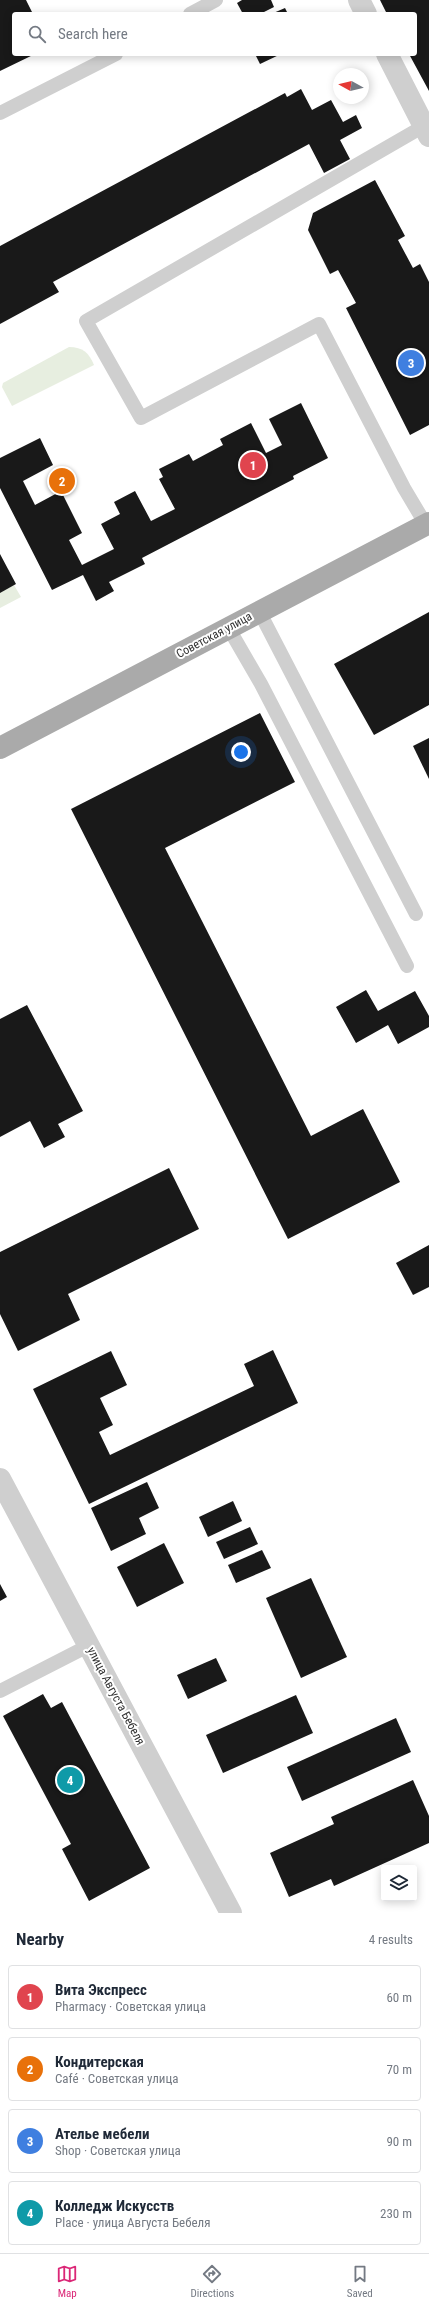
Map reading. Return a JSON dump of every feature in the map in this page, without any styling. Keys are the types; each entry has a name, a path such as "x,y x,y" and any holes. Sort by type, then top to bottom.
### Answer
{"main road":[{"name":"Советская улица","path":"0,748 258,611 428,524"}],"street":[{"path":"359,0 365,12"},
{"path":"388,56 426,131"},
{"name":"улица Августа Бебеля","path":"0,1480 231,1913"}],"lane":[{"path":"194,12 216,0"},
{"path":"0,113 112,56"},
{"path":"426,131 86,321 141,418 319,324 404,488 428,524"},
{"path":"258,611 416,914"},
{"path":"228,627 261,684 407,966"},
{"path":"0,1691 88,1646"}],"shaded area":[{"path":"69,347 78,348 88,354 94,365 12,406 2,387 3,383"},
{"path":"14,585 21,597 0,608 0,592"}],"building":[{"path":"0,0 26,0 32,12 12,12 12,56 31,56 0,71"},
{"path":"242,0 271,0 274,7 264,12 242,12 237,3"},
{"path":"380,0 429,0 429,91 410,56 417,56 417,12 386,12"},
{"path":"285,8 287,12 276,12"},
{"path":"256,56 277,56 260,64"},
{"path":"301,89 312,110 331,100 343,122 356,115 362,128 340,140 350,159 324,173 309,144 53,282 59,292 0,324 0,246 285,93 287,97"},
{"path":"375,180 405,236 398,240 413,268 420,264 429,282 429,425 410,435 346,308 356,303 338,270 330,274 308,230 313,213"},
{"path":"301,403 328,458 293,476 294,479 142,558 145,564 109,582 114,591 96,601 83,575 52,590 0,488 0,458 40,438 53,465 23,481 35,505 61,491 82,533 69,540 82,565 114,549 101,524 120,514 114,502 135,491 151,521 175,509 159,479 163,477 159,469 189,454 193,461 223,445 220,439 251,423 266,453 282,445 269,419"},
{"path":"0,554 16,584 0,593"},
{"path":"429,612 429,705 374,735 334,664"},
{"path":"260,713 295,782 165,848 311,1136 363,1109 400,1182 288,1239 71,809"},
{"path":"429,738 429,779 413,746"},
{"path":"366,990 378,1011 415,991 429,1016 429,1027 398,1044 388,1025 356,1043 336,1007"},
{"path":"27,1005 83,1111 58,1124 65,1137 44,1148 30,1121 0,1137 0,1019"},
{"path":"169,1168 199,1229 68,1294 80,1320 18,1351 0,1314 0,1252"},
{"path":"429,1245 429,1287 413,1295 396,1263"},
{"path":"273,1350 298,1403 89,1504 33,1389 111,1351 127,1385 100,1398 113,1425 99,1432 110,1455 254,1386 244,1364"},
{"path":"147,1482 159,1508 139,1518 146,1534 111,1551 91,1508"},
{"path":"233,1501 242,1521 208,1537 199,1517"},
{"path":"250,1527 258,1544 224,1559 216,1542"},
{"path":"164,1543 184,1583 137,1607 117,1567"},
{"path":"262,1550 271,1568 236,1583 228,1565"},
{"path":"311,1578 347,1657 301,1678 266,1598"},
{"path":"0,1584 7,1597 0,1601"},
{"path":"216,1658 227,1681 188,1699 177,1675"},
{"path":"43,1694 51,1708 62,1702 150,1868 89,1901 62,1849 71,1844 3,1716"},
{"path":"296,1695 313,1733 223,1773 206,1735"},
{"path":"396,1718 411,1752 302,1801 287,1767"},
{"path":"413,1780 429,1816 429,1843 334,1886 331,1879 289,1897 270,1853 334,1824 331,1817"}],"place":[{"name":"Ателье мебели","path":"411,363"},
{"name":"Вита Экспресс","path":"253,465"},
{"name":"Кондитерская","path":"62,481"},
{"name":"Колледж Искусств","path":"70,1780"}]}
